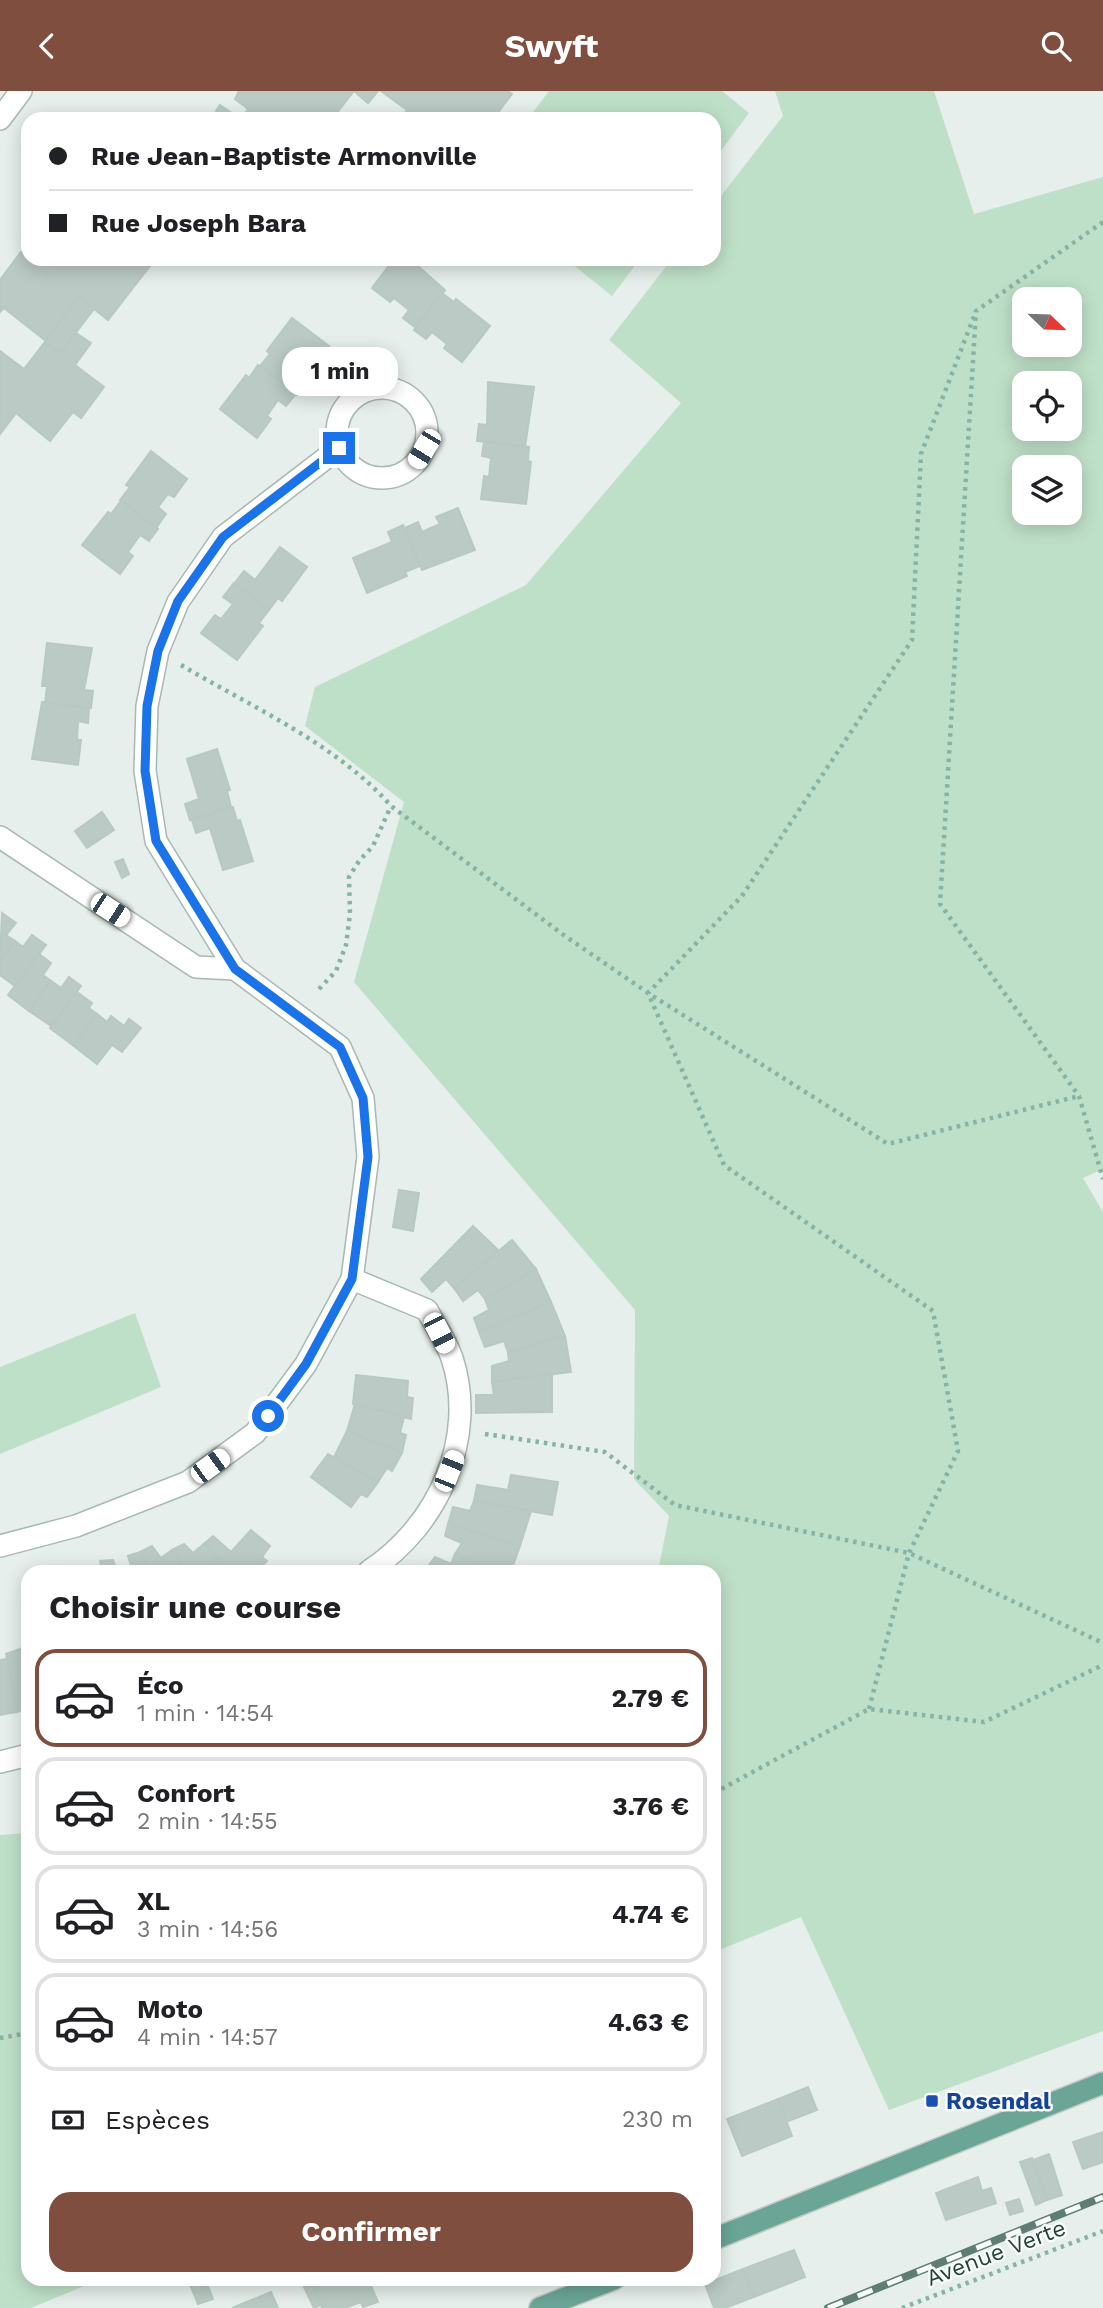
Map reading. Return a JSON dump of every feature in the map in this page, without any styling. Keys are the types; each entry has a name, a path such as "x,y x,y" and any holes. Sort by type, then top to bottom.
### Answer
{"main road":[{"path":"721,2236 1103,2083"},
{"path":"541,2308 596,2286"}],"street":[{"path":"0,119 21,91"},
{"path":"381,388 397,390 417,405 425,419 424,449 404,473 384,479 369,477 347,462 339,448 337,433 341,415 350,402 362,392 381,388"},
{"path":"0,1546 76,1526 188,1482 255,1433 306,1364 352,1279 368,1157 363,1098 340,1047 235,969 156,841 145,771 147,706 158,651 178,601 223,537 339,448"},
{"path":"0,837 196,967 235,969"},
{"path":"352,1279 427,1310 452,1357 460,1406 456,1453 442,1489 420,1524 398,1549 377,1565"},
{"path":"0,1762 21,1757"}],"path":[{"path":"648,993 742,896 912,640 921,454 976,311 1103,222"},
{"path":"976,311 940,904 1079,1096 1103,1179"},
{"path":"179,664 331,753 369,781 391,806 565,936 648,993 888,1144 1079,1096"},
{"path":"319,989 336,971 346,945 349,877 373,846 391,806"},
{"path":"648,993 724,1165 933,1311 958,1451 909,1553 869,1709"},
{"path":"1094,1149 1103,1145"},
{"path":"474,1432 605,1452 675,1505 909,1553 1103,1643"},
{"path":"721,1789 869,1709 984,1722 1103,1665"},
{"path":"0,2038 21,2034"},
{"name":"Avenue Verte","path":"902,2308 1103,2231"}],"green space":[{"path":"549,91 722,91 749,113 721,151 721,112 533,112"},
{"path":"775,91 934,91 974,214 1103,177 1103,1169 1083,1178 1103,1212 1103,2031 889,2110 801,1917 721,1949 721,1565 659,1565 669,1516 634,1479 635,1310 354,982 404,802 305,726 315,687 526,585 681,403 609,340 667,266 721,266 721,196 783,116"},
{"path":"575,266 635,266 612,296"},
{"path":"135,1313 161,1387 0,1454 0,1367"},
{"path":"21,1834 21,2286 84,2286 31,2308 0,2308 0,1835"}],"building":[{"path":"239,91 354,91 338,112 246,112 248,109 235,99"},
{"path":"354,91 378,91 368,103"},
{"path":"381,91 508,91 512,94 498,112 405,112 407,110"},
{"path":"220,105 230,112 218,112"},
{"path":"21,252 21,266 150,266 108,320 79,297 46,341 4,308 0,312 0,280"},
{"path":"389,266 418,266 445,290 415,327 403,318 409,310 394,298 390,302 372,288"},
{"path":"442,293 454,302 456,299 490,326 462,362 444,348 447,344 432,332 426,339 414,330"},
{"path":"79,297 94,309 60,353 45,342"},
{"path":"292,318 329,346 317,362 314,359 300,376 307,382 297,395 260,366 270,354 267,351"},
{"path":"76,333 91,343 75,365 104,387 81,418 73,412 50,441 16,413 0,434 0,351 24,369 45,342 60,353"},
{"path":"258,365 296,394 286,406 278,400 267,416 271,419 257,438 220,409 246,375 249,378"},
{"path":"488,382 534,387 525,447 477,441 479,424 487,425"},
{"path":"484,442 529,447 528,461 531,462 526,504 481,499 484,476 489,477 491,458 482,456"},
{"path":"151,451 187,479 174,497 168,494 158,507 166,514 156,528 120,500 130,487 126,485"},
{"path":"121,501 158,529 149,541 140,535 128,552 133,556 120,574 82,545 108,512 111,514"},
{"path":"458,508 475,550 422,570 405,528 418,522 422,532 440,524 436,517"},
{"path":"403,525 420,566 405,572 407,576 367,593 353,558 392,542 388,532"},
{"path":"280,547 307,567 282,601 278,598 269,610 234,584 244,571 255,580"},
{"path":"234,583 269,610 259,623 263,626 237,660 201,633 215,615 221,619 233,604 223,597"},
{"path":"47,643 92,648 84,690 93,691 91,708 45,703 47,686 42,686"},
{"path":"42,702 89,708 88,723 78,721 77,740 81,740 78,765 32,759"},
{"path":"217,749 230,790 227,791 231,807 190,820 185,804 199,799 187,759"},
{"path":"233,807 253,861 223,870 210,828 196,833 192,820"},
{"path":"102,812 114,830 87,848 75,831"},
{"path":"123,859 129,874 122,878 115,862"},
{"path":"2,913 16,923 6,935 15,941 0,962"},
{"path":"32,935 46,945 15,986 0,975 0,962 15,941 23,947"},
{"path":"39,954 51,963 43,975 51,981 29,1011 8,995"},
{"path":"69,977 81,986 51,1026 29,1011 51,981 61,988"},
{"path":"77,992 92,1003 89,1008 97,1014 74,1046 50,1028"},
{"path":"97,1014 107,1022 111,1016 124,1026 129,1019 141,1028 122,1052 112,1045 97,1064 74,1046"},
{"path":"399,1190 419,1193 413,1231 393,1227"},
{"path":"473,1226 499,1251 454,1288 446,1279 432,1292 421,1279"},
{"path":"512,1240 536,1269 485,1299 478,1290 463,1301 454,1288"},
{"path":"536,1269 551,1302 479,1332 474,1318 489,1310 485,1299"},
{"path":"551,1302 565,1336 508,1352 504,1341 485,1347 479,1332"},
{"path":"565,1336 571,1372 492,1382 492,1366 509,1361 508,1352"},
{"path":"552,1374 552,1412 476,1413 476,1395 494,1395 492,1382"},
{"path":"356,1375 408,1381 407,1397 413,1398 411,1419 353,1404"},
{"path":"355,1404 404,1417 400,1433 406,1435 402,1453 347,1431"},
{"path":"347,1431 402,1453 392,1471 387,1468 378,1482 334,1457"},
{"path":"328,1454 378,1482 367,1497 361,1494 351,1507 311,1477"},
{"path":"511,1475 558,1482 552,1515 474,1501 477,1485 508,1490"},
{"path":"474,1501 531,1511 520,1546 448,1524 453,1507 470,1511"},
{"path":"448,1524 520,1546 513,1565 480,1565 455,1554 462,1543 445,1536"},
{"path":"251,1530 270,1546 262,1557 267,1561 263,1565 223,1565 205,1543 213,1536 231,1552"},
{"path":"205,1543 223,1565 182,1565 172,1550 184,1544 193,1553"},
{"path":"152,1546 161,1558 172,1550 182,1565 146,1565 140,1552"},
{"path":"140,1552 146,1565 131,1565 128,1556"},
{"path":"455,1554 480,1565 429,1565 435,1557 451,1564"},
{"path":"113,1560 115,1565 101,1565 100,1561"},
{"path":"21,1649 21,1710 17,1712 6,1654"},
{"path":"7,1659 17,1712 0,1715 0,1660"},
{"path":"808,2087 817,2110 786,2122 778,2099"},
{"path":"778,2099 792,2136 742,2156 727,2119"},
{"path":"1103,2132 1103,2162 1083,2169 1073,2142"},
{"path":"1049,2154 1062,2195 1047,2200 1033,2160"},
{"path":"1032,2158 1047,2200 1036,2205 1020,2162"},
{"path":"978,2177 982,2191 991,2188 996,2203 946,2220 936,2193"},
{"path":"1019,2199 1023,2211 1010,2215 1006,2203"},
{"path":"794,2250 805,2277 754,2297 743,2269"},
{"path":"743,2269 754,2297 725,2308 714,2308 706,2286 721,2286 721,2278"},
{"path":"190,2286 208,2286 213,2299 198,2304"},
{"path":"303,2286 313,2286 321,2305 314,2308"},
{"path":"313,2286 371,2286 378,2302 363,2307 361,2302 345,2308 322,2308"},
{"path":"271,2292 278,2308 232,2308"}],"railway":[{"path":"828,2308 1103,2197"}],"place":[{"name":"Rosendal","path":"932,2101"}],"route":[{"path":"268,1416 306,1364 352,1279 368,1157 363,1098 340,1047 294,1010 235,969 156,841 145,771 147,706 158,651 178,601 223,537 299,476 339,448"}]}
